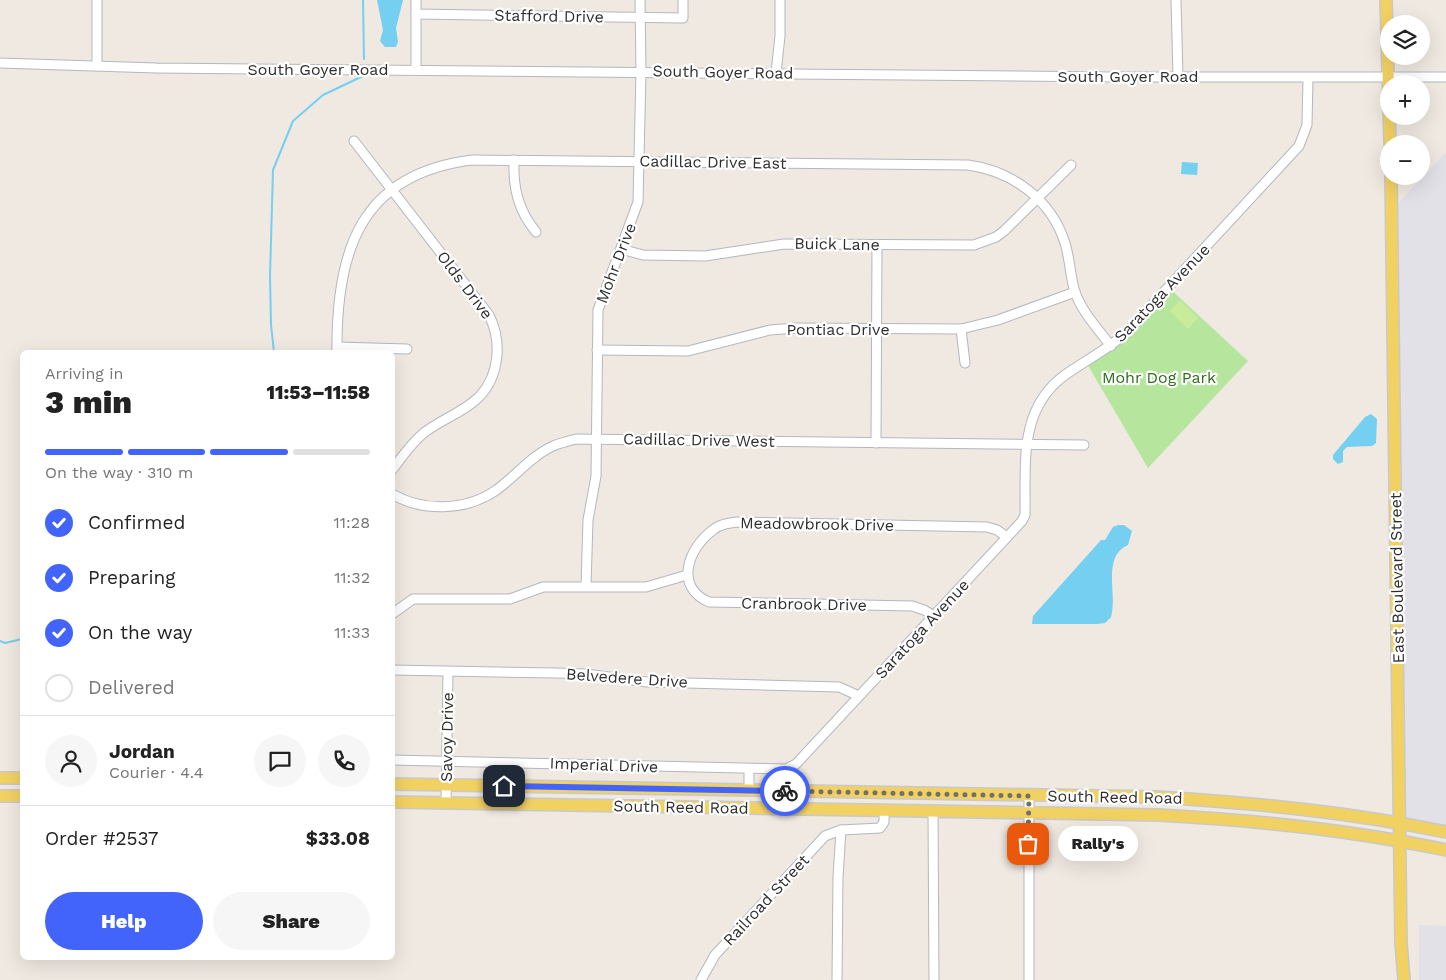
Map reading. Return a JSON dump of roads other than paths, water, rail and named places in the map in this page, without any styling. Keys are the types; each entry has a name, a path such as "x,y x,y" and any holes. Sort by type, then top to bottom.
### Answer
{"main road":[{"path":"1386,0 1387,75"},
{"name":"East Boulevard Street","path":"1391,185 1401,943 1404,980"},
{"path":"0,778 20,778"},
{"name":"South Reed Road","path":"395,784 1157,797 1253,803 1400,822 1446,832"},
{"path":"0,796 20,796"},
{"name":"South Reed Road","path":"395,802 1028,813 1237,819 1400,840 1446,850"}],"street":[{"path":"97,0 97,66"},
{"path":"416,0 416,69"},
{"name":"Mohr Drive","path":"586,586 588,520 596,476 598,310 638,202 641,71 640,0"},
{"name":"Stafford Drive","path":"416,14 683,18 683,0"},
{"path":"776,73 780,36 780,0"},
{"path":"1176,0 1178,77"},
{"name":"South Goyer Road","path":"0,63 156,68 1308,78 1380,76"},
{"name":"South Goyer Road","path":"1430,77 1446,77"},
{"name":"Saratoga Avenue","path":"786,769 796,764 1022,521 1025,515 1027,444 1035,409 1051,386 1111,346 1150,308 1299,146 1306,125 1308,78"},
{"name":"Olds Drive","path":"354,141 489,315 494,324 497,343 495,367 488,384 479,397 418,438 395,466"},
{"name":"Cadillac Drive East","path":"337,350 342,274 348,250 359,227 392,190 426,170 451,162 472,160 968,165 999,172 1020,183 1038,198 1055,222 1065,242 1075,292 1088,315 1111,346"},
{"path":"514,160 514,184 517,202 525,218 536,232"},
{"name":"Buick Lane","path":"621,249 643,254 705,256 784,244 959,246 984,243 1004,231 1071,166"},
{"path":"876,443 877,245"},
{"name":"Pontiac Drive","path":"597,350 688,351 770,330 961,329 998,320 1075,292"},
{"path":"961,329 965,363"},
{"path":"337,350 407,349"},
{"name":"Cadillac Drive West","path":"395,495 418,504 443,507 460,506 479,500 495,491 554,446 576,439 1084,445"},
{"name":"Meadowbrook Drive","path":"687,575 689,563 700,543 707,535 725,524 738,522 986,527 997,530 1007,537"},
{"path":"395,612 413,599 510,599 543,587 646,587 687,575"},
{"name":"Cranbrook Drive","path":"687,575 695,593 709,602 912,606 934,616"},
{"name":"Belvedere Drive","path":"395,670 563,673 647,682 838,687 859,696"},
{"name":"Savoy Drive","path":"446,803 448,672"},
{"name":"Imperial Drive","path":"395,760 786,769"},
{"path":"749,769 749,790"},
{"path":"1029,796 1029,980"},
{"path":"838,980 838,877 841,830 880,828 884,822 884,811"},
{"path":"933,812 934,980"},
{"name":"Railroad Street","path":"701,980 715,955 747,919 825,836 841,830"}],"water":[{"path":"377,0 403,0 396,28 398,42 396,47 385,47 380,41 383,30"},
{"path":"1182,162 1198,163 1197,175 1181,174"},
{"path":"1371,414 1377,419 1376,443 1372,446 1347,447 1343,451 1343,462 1338,464 1333,459 1333,455 1365,417"},
{"path":"1124,525 1132,531 1128,545 1115,558 1112,577 1113,608 1111,617 1105,623 1097,624 1032,624 1033,616 1101,540 1105,540 1113,527"}],"waterway":[{"path":"363,0 364,59"},
{"path":"274,350 270,276 273,170 293,121 323,95 363,76"},
{"path":"0,641 5,643 20,639"}],"place":[{"name":"Rally's","path":"1028,844"}],"park label":[{"name":"Mohr Dog Park","path":"1159,377"}]}
